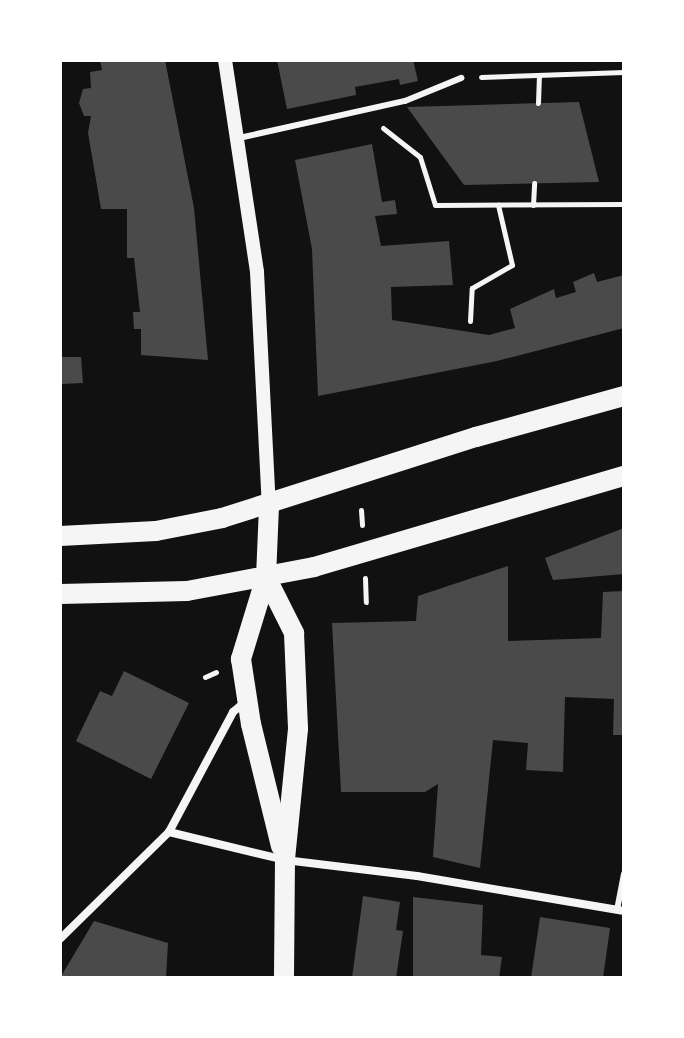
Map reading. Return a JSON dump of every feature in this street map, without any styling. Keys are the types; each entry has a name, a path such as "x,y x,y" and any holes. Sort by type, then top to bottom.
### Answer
{"main road":[{"path":"60,536 156,531 269,506 476,437 624,396"},
{"path":"60,594 158,594 266,577 364,556 624,476"},
{"path":"269,506 266,577 241,659 246,700 285,860"},
{"path":"266,577 294,633 298,729 285,860 284,978"}],"street":[{"path":"225,60 257,272 269,506"},
{"path":"60,939 169,832 233,712 246,700"},
{"path":"169,832 285,860 388,871 621,911"}],"lane":[{"path":"239,138 405,101 461,78"},
{"path":"621,911 624,874"}],"path":[{"path":"461,78 624,72"},
{"path":"538,103 539,75"},
{"path":"379,124 420,157 435,205 624,204"},
{"path":"533,205 534,183"},
{"path":"470,321 472,288 512,265 498,205"},
{"path":"365,577 366,602"}],"building":[{"path":"100,60 165,60 194,208 208,360 141,355 141,329 134,329 133,312 140,312 134,258 127,258 127,209 101,209 88,133 91,116 84,116 79,103 83,89 91,88 90,72 102,70"},
{"path":"277,60 413,60 418,81 400,85 399,79 355,87 356,95 287,109"},
{"path":"579,102 599,182 464,185 407,107"},
{"path":"372,144 382,202 395,200 397,214 375,216 381,246 449,241 453,285 391,287 392,320 489,335 515,328 510,309 554,289 556,298 576,292 573,282 594,273 597,282 624,275 624,328 497,361 318,396 312,249 295,160"},
{"path":"60,357 81,357 83,383 60,384"},
{"path":"624,528 624,574 553,580 545,558"},
{"path":"508,566 508,641 601,638 603,592 624,591 624,735 613,735 614,699 565,697 563,772 526,770 528,743 493,740 480,868 433,857 438,784 425,792 341,792 332,623 416,621 418,596"},
{"path":"124,671 189,703 151,779 76,741 100,691 112,696"},
{"path":"363,896 400,902 396,930 403,931 396,978 352,978"},
{"path":"413,897 483,905 481,955 502,957 499,978 413,978"},
{"path":"540,917 610,928 603,978 531,978"},
{"path":"94,921 168,943 166,978 60,978"}]}
